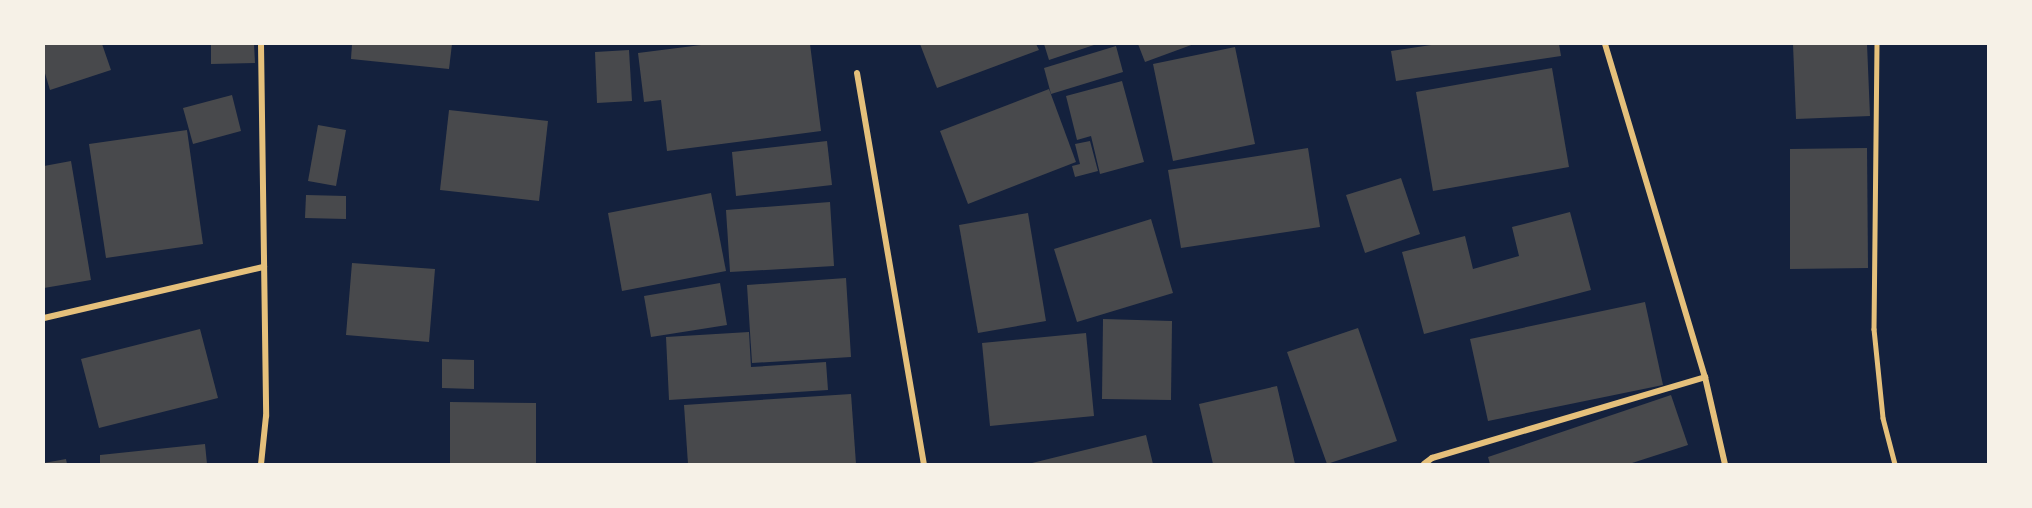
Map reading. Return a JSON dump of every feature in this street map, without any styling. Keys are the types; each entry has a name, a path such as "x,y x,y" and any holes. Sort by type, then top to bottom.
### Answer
{"street":[{"path":"261,44 266,416 261,465"},
{"path":"1605,44 1705,378 1725,465"},
{"path":"857,73 924,465"},
{"path":"44,318 264,267"},
{"path":"1424,465 1432,458 1705,378"}],"lane":[{"path":"1877,44 1874,329 1883,418 1895,465"}],"building":[{"path":"44,44 102,44 111,70 50,90 44,70"},
{"path":"211,44 254,44 255,63 211,64"},
{"path":"352,44 452,44 449,69 351,59"},
{"path":"709,44 810,44 821,131 667,151 661,100 644,102 638,53"},
{"path":"920,44 1036,44 1039,50 937,88"},
{"path":"1044,44 1097,44 1049,60"},
{"path":"1138,44 1194,44 1145,62"},
{"path":"1438,44 1559,44 1561,56 1396,81 1391,51"},
{"path":"1793,44 1867,44 1870,116 1796,119"},
{"path":"1116,46 1123,72 1051,94 1044,68"},
{"path":"1235,47 1255,144 1173,161 1153,64"},
{"path":"629,50 632,101 597,103 595,52"},
{"path":"1552,68 1569,167 1433,191 1416,92"},
{"path":"1122,81 1144,162 1100,174 1091,136 1077,140 1066,96"},
{"path":"1049,89 1076,162 968,204 940,131"},
{"path":"232,95 241,131 193,144 183,108"},
{"path":"449,110 548,121 539,201 440,190"},
{"path":"318,125 346,130 336,186 308,181"},
{"path":"187,130 203,244 106,258 89,144"},
{"path":"827,141 832,185 736,196 732,152"},
{"path":"1090,141 1098,171 1075,177 1072,166 1080,164 1075,144"},
{"path":"1308,148 1320,227 1181,248 1168,170"},
{"path":"1867,148 1868,268 1790,269 1790,149"},
{"path":"71,161 91,280 44,288 44,166"},
{"path":"1401,178 1420,234 1365,253 1346,195"},
{"path":"711,193 726,271 622,291 608,213"},
{"path":"306,195 346,196 346,219 305,218"},
{"path":"830,202 834,266 730,272 726,210"},
{"path":"1570,212 1591,290 1424,334 1402,252 1465,236 1473,269 1519,256 1512,227"},
{"path":"1028,213 1046,321 978,333 959,225"},
{"path":"1151,219 1173,293 1077,322 1054,249"},
{"path":"352,263 435,269 429,342 346,335"},
{"path":"846,278 851,357 752,363 747,285"},
{"path":"720,283 727,325 651,337 644,296"},
{"path":"1645,302 1663,385 1488,421 1470,339"},
{"path":"1103,319 1172,321 1171,400 1102,399"},
{"path":"1358,328 1397,441 1327,464 1287,352"},
{"path":"200,329 218,398 99,428 81,359"},
{"path":"749,332 751,367 826,362 828,390 669,400 666,337"},
{"path":"1086,333 1094,416 990,426 982,343"},
{"path":"442,359 474,360 474,389 442,388"},
{"path":"1277,386 1295,464 1213,464 1199,404"},
{"path":"851,394 856,464 688,464 684,405"},
{"path":"1671,395 1688,445 1629,464 1490,464 1488,457"},
{"path":"450,402 536,403 536,464 450,464"},
{"path":"1146,435 1153,464 1028,464"},
{"path":"205,444 207,464 100,464 100,455"},
{"path":"66,459 67,464 44,464 44,463"}]}
